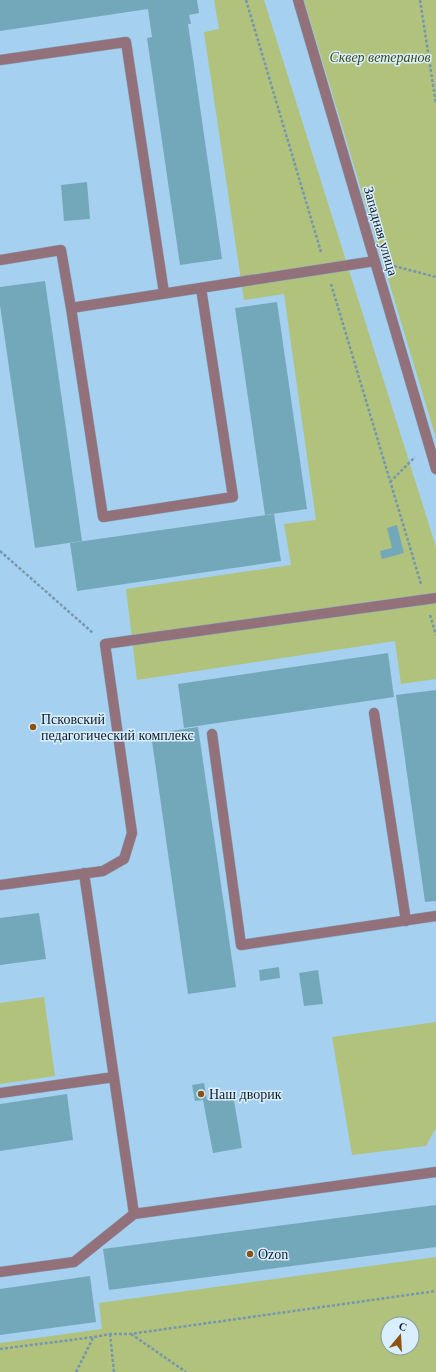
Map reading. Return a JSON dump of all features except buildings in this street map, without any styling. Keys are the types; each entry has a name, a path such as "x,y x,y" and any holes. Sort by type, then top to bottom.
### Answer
{"street":[{"name":"Западная улица","path":"298,0 376,261 436,470"},
{"path":"0,60 126,42 164,293"},
{"path":"0,260 61,250 103,517 233,497 201,288"},
{"path":"71,308 376,261"},
{"path":"0,885 103,870 124,859 132,833 105,644 436,598"},
{"path":"374,713 406,921"},
{"path":"212,734 241,945 436,916"},
{"path":"84,872 134,1214"},
{"path":"0,1093 114,1077"},
{"path":"0,1272 74,1262 134,1214 436,1172"}],"path":[{"path":"246,0 436,635"},
{"path":"420,0 436,104"},
{"path":"376,261 436,278"},
{"path":"390,482 428,443"},
{"path":"0,551 105,644"},
{"path":"0,1349 94,1338 110,1334 130,1334 436,1291"},
{"path":"110,1334 114,1372"},
{"path":"130,1334 186,1372"},
{"path":"76,1372 94,1338"}],"green space":[{"path":"214,0 264,0 436,547 436,679 401,684 395,641 137,680 126,589 291,565 284,524 316,520 284,294 244,300 204,32 219,29"},
{"name":"Сквер ветеранов","path":"304,0 436,0 436,438"},
{"path":"44,997 55,1076 0,1084 0,1003"},
{"path":"436,1022 436,1128 426,1146 352,1155 332,1037"},
{"path":"436,1257 436,1372 0,1372 0,1343 102,1329 99,1303"}],"place":[{"name":"Псковский педагогический комплекс","path":"33,727"},
{"name":"Наш дворик","path":"201,1094"},
{"name":"Ozon","path":"250,1254"}]}
